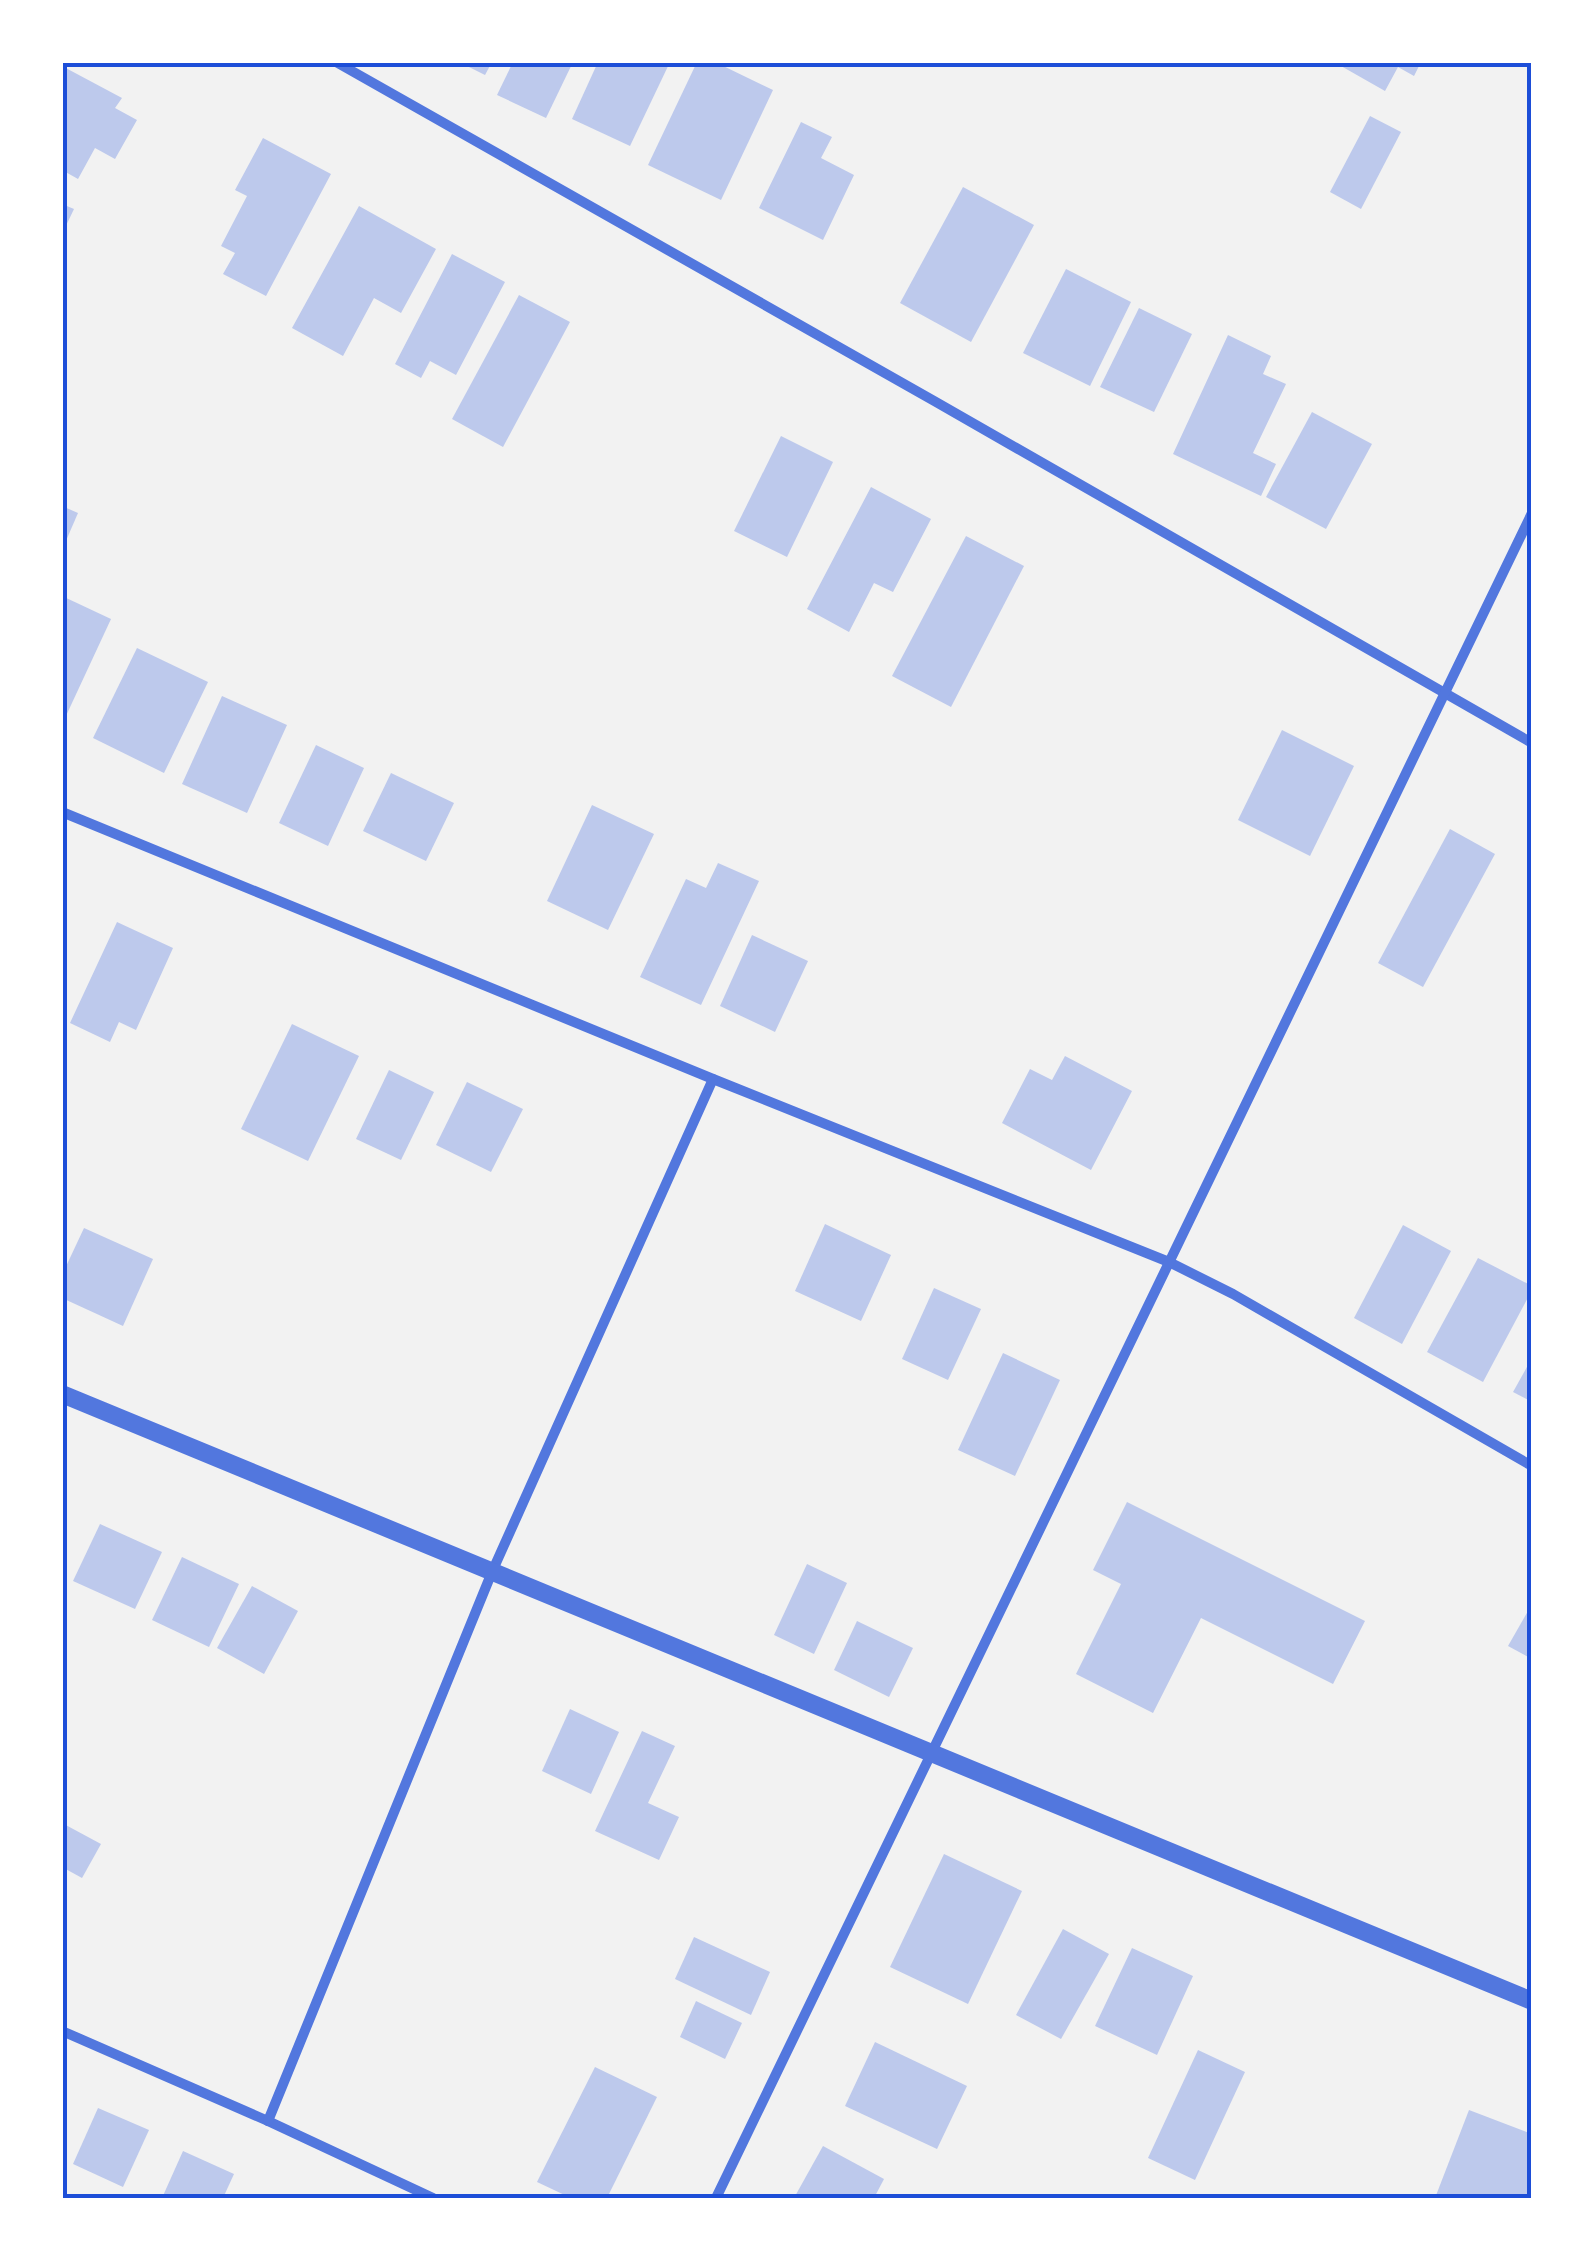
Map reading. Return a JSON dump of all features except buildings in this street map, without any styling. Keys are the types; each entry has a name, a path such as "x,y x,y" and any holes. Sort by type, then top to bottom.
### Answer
{"street":[{"path":"336,62 1532,743"},
{"path":"716,2198 1532,513"},
{"path":"62,812 1169,1262 1233,1294 1532,1466"},
{"path":"268,2121 492,1572 713,1079"},
{"path":"62,1394 1532,2001"},
{"path":"62,2031 433,2198"}]}
